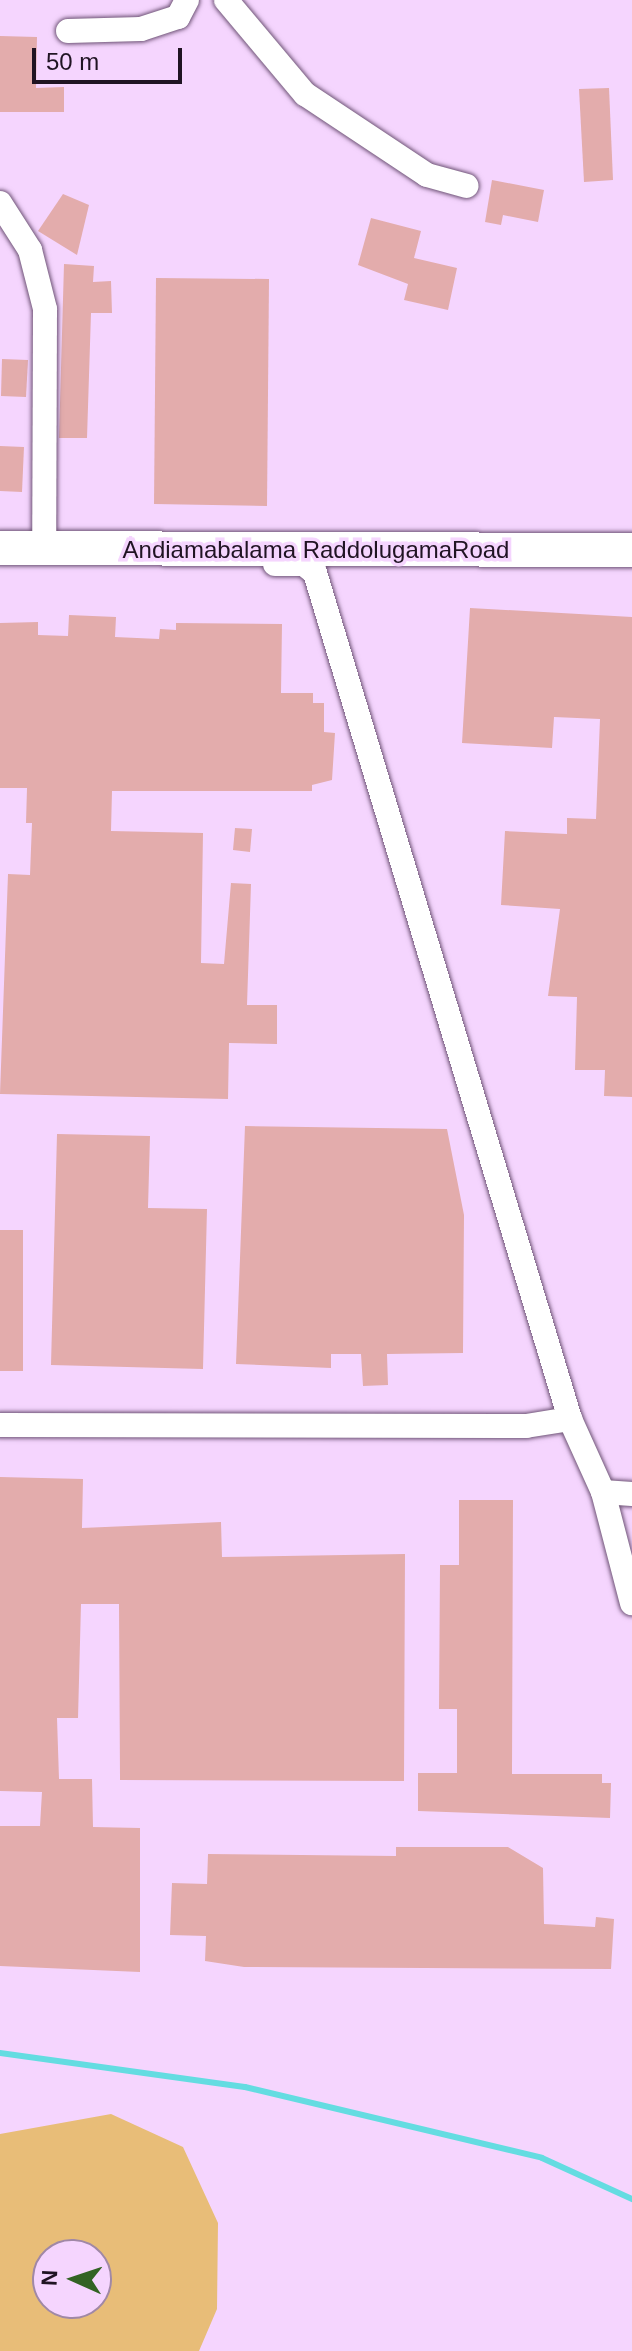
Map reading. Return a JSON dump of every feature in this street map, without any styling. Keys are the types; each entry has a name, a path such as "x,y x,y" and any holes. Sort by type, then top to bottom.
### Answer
{"street":[{"path":"68,31 141,29 178,17 187,0"},
{"path":"226,0 305,94 427,175 467,186"},
{"path":"0,203 30,250 45,309 44,549"},
{"name":"Andiamabalama RaddolugamaRoad","path":"0,548 632,550"},
{"path":"0,563 304,564 315,573 570,1419 603,1492 632,1603"},
{"path":"0,1425 526,1426 570,1419"},
{"path":"603,1492 632,1494"}],"shaded area":[{"path":"111,2114 183,2147 218,2223 217,2309 199,2351 0,2351 0,2134"}],"building":[{"path":"0,36 37,37 36,88 64,87 64,112 0,112"},
{"path":"609,88 613,180 584,182 579,89"},
{"path":"492,180 544,190 538,222 503,215 501,225 485,222"},
{"path":"63,194 89,205 77,255 38,231"},
{"path":"371,218 421,231 414,258 457,268 448,310 404,300 408,284 358,265"},
{"path":"64,264 94,266 93,282 111,281 112,313 91,313 87,438 59,438"},
{"path":"156,278 269,279 267,506 154,504"},
{"path":"2,359 28,360 26,397 1,396"},
{"path":"0,446 24,447 22,492 0,491"},
{"path":"470,608 632,617 632,1097 604,1096 605,1070 575,1070 577,997 548,996 560,909 501,905 505,831 567,834 567,818 596,819 600,719 554,717 552,748 462,743"},
{"path":"69,615 116,617 115,637 159,639 160,629 176,630 176,623 282,624 281,693 313,693 313,703 324,703 324,732 335,733 332,780 312,785 312,791 112,791 111,831 203,833 201,963 224,964 231,883 251,884 247,1005 277,1005 277,1044 229,1043 228,1099 0,1094 8,874 30,875 32,823 26,823 27,788 0,788 0,623 38,622 38,635 68,636"},
{"path":"235,828 252,829 250,852 233,850"},
{"path":"245,1126 447,1129 464,1215 463,1353 387,1354 388,1385 363,1386 361,1354 331,1354 331,1368 236,1364"},
{"path":"57,1134 150,1136 148,1208 207,1209 203,1369 51,1365"},
{"path":"0,1230 23,1230 23,1371 0,1371"},
{"path":"0,1477 83,1479 82,1528 221,1522 222,1557 405,1554 404,1781 120,1780 119,1604 81,1604 78,1718 57,1718 59,1779 92,1779 93,1827 140,1828 140,1972 0,1966 0,1826 40,1826 42,1792 0,1791"},
{"path":"459,1500 513,1500 512,1774 602,1774 602,1783 611,1783 610,1818 418,1811 418,1773 457,1773 457,1709 439,1709 440,1565 459,1565"},
{"path":"396,1847 508,1847 543,1868 544,1924 595,1927 596,1917 614,1919 611,1969 244,1967 205,1961 206,1936 170,1935 172,1883 207,1884 208,1854 396,1856"}],"waterway":[{"path":"0,2053 245,2087 542,2158 632,2199"}]}
